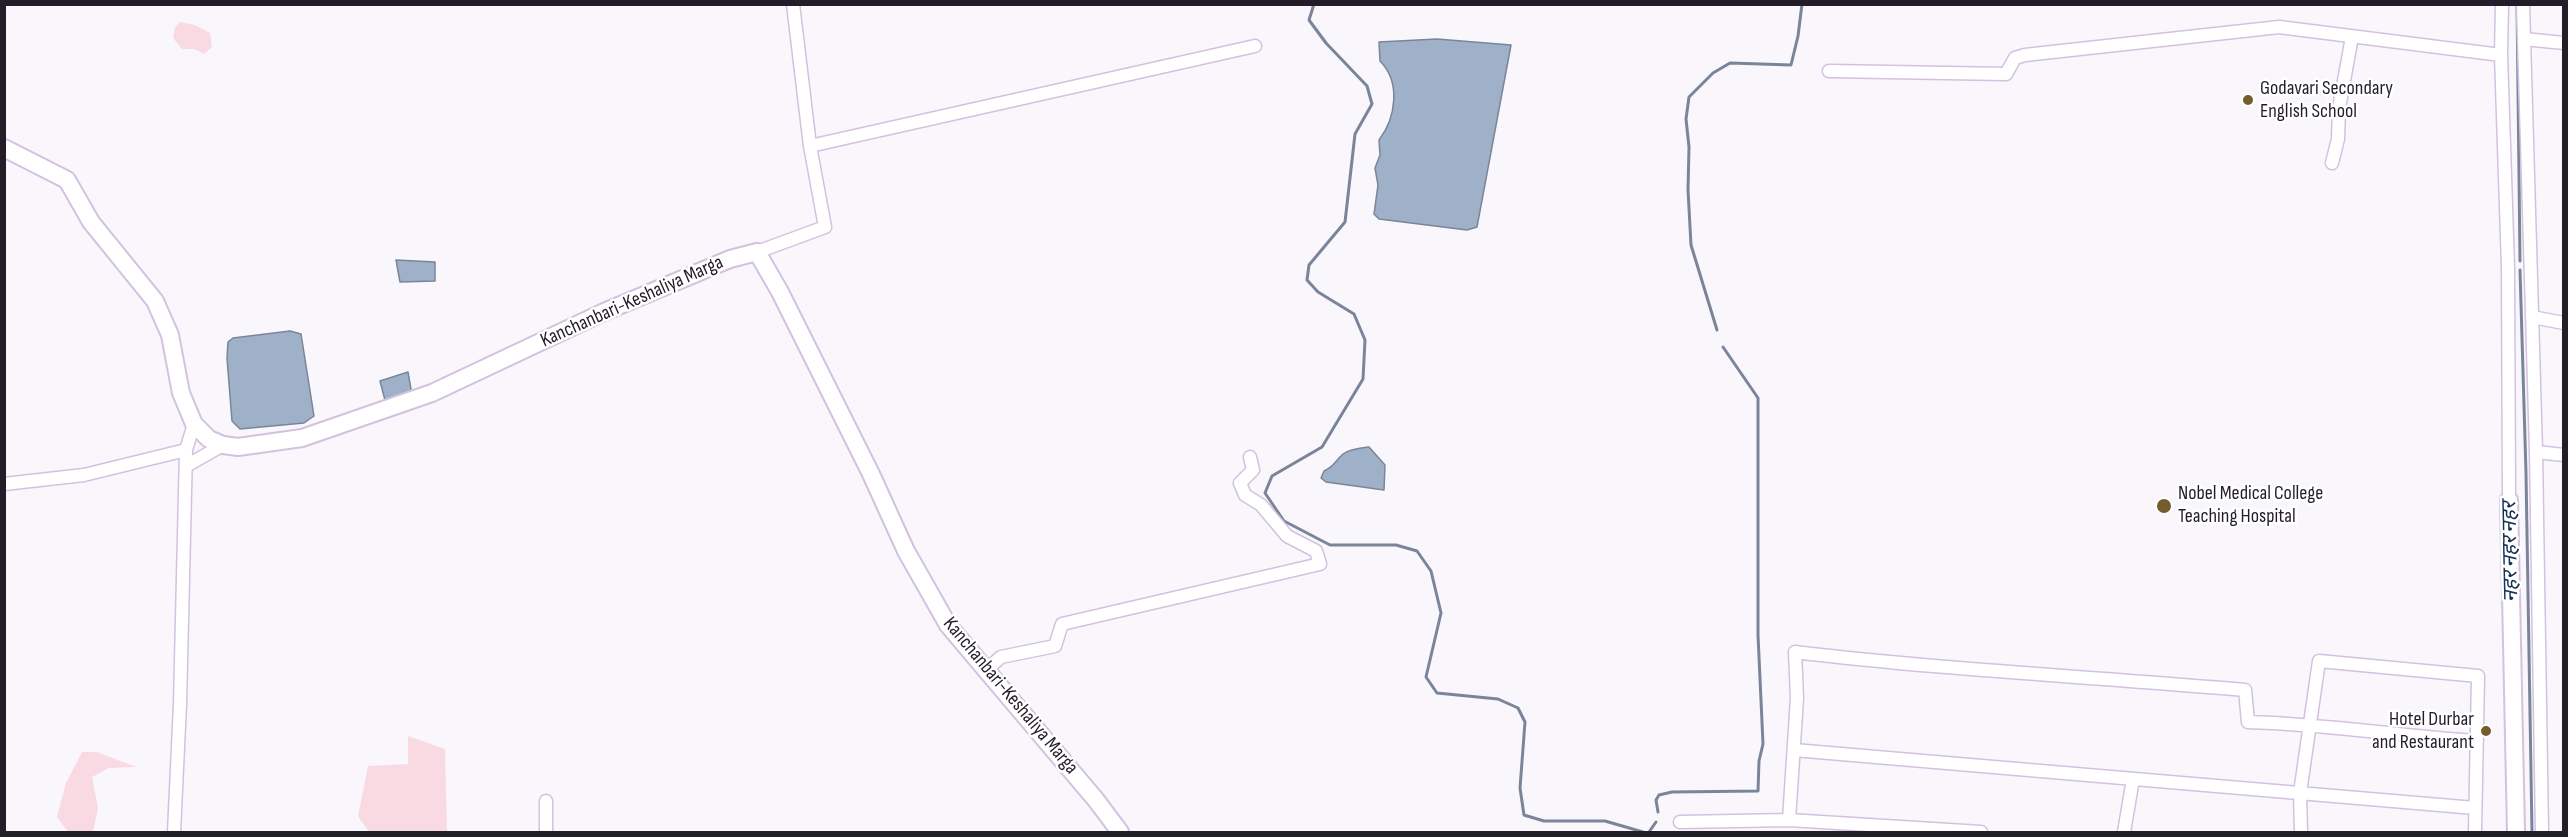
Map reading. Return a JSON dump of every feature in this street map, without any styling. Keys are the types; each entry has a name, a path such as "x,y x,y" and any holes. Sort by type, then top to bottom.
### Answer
{"street":[{"path":"757,252 825,228 810,146 793,4"},
{"path":"2502,4 2500,55 2508,267 2509,500 2516,832"},
{"path":"2523,4 2536,452 2542,832"},
{"path":"1829,71 2006,74 2015,58 2025,55 2278,27 2500,55"},
{"path":"2332,163 2352,37"},
{"path":"2524,39 2564,43"},
{"path":"810,146 1255,46"},
{"path":"4,148 67,180 91,222 156,301 170,335 181,393 194,424 209,439 223,445"},
{"name":"Kanchanbari-Keshaliya Marga","path":"223,445 238,447 302,438 432,393 604,312 730,259 757,252 780,292 871,474 906,551 948,626 1096,800 1120,832"},
{"path":"2508,267 2531,265"},
{"path":"2532,317 2564,323"},
{"path":"174,832 181,682 186,450 194,424"},
{"path":"186,466 223,445"},
{"path":"4,484 84,475 186,450"},
{"path":"2536,452 2564,455"},
{"path":"986,670 1001,657 1055,646 1062,624 1320,564 1316,551 1287,536 1261,505 1245,495 1240,483 1253,470 1250,457"},
{"path":"1789,820 1797,698 1795,652 1882,663 2087,676 2245,690 2248,722 2310,724 2400,736 2476,741"},
{"path":"2301,832 2300,793 2319,661 2478,676 2475,832"},
{"path":"1794,750 2475,808"},
{"path":"2124,832 2133,779"},
{"path":"546,801 546,832"},
{"path":"1680,822 1789,820 1981,832"}],"shaded area":[{"path":"180,22 195,25 210,33 212,47 204,54 194,49 182,49 173,38 175,27"},
{"path":"408,736 445,749 447,832 369,832 358,816 368,766 408,764"},
{"path":"82,752 97,752 136,767 109,768 92,777 98,808 93,832 68,832 57,817 66,783"}],"water":[{"path":"1437,39 1511,45 1477,227 1467,230 1379,219 1374,214 1378,185 1375,168 1380,155 1379,140 1389,121 1394,100 1391,79 1380,61 1379,42"},
{"path":"396,260 435,262 435,281 400,282"},
{"path":"290,331 301,334 314,416 304,423 240,429 232,421 227,358 228,342 233,338"},
{"path":"408,372 412,395 386,404 380,381"},
{"path":"1369,447 1385,465 1384,490 1326,482 1321,478 1324,471 1343,454"}],"waterway":[{"path":"1314,4 1309,20 1326,43 1367,86 1372,104 1355,134 1345,222 1309,265 1307,280 1318,292 1354,314 1365,340 1363,379 1322,447 1272,476 1265,493 1284,521 1330,545 1396,545 1417,551 1431,571 1441,613 1426,677 1437,693 1498,699 1518,708 1525,722 1520,788 1524,815 1544,821 1605,821 1643,832"},
{"path":"1717,330 1691,245 1688,190 1689,147 1686,119 1689,97 1713,73 1730,63 1791,65 1802,4"},
{"name":"नहर नहर नहर","path":"2517,4 2520,261"},
{"name":"नहर नहर नहर","path":"2520,270 2532,832"},
{"path":"1658,812 1656,800 1659,795 1672,792 1758,791 1759,761 1763,744 1758,635 1758,398 1723,347"},
{"path":"1649,832 1656,822"}],"place":[{"name":"Godavari Secondary English School","path":"2248,100"},
{"name":"Nobel Medical College Teaching Hospital","path":"2164,506"},
{"name":"Hotel Durbar and Restaurant","path":"2486,731"}]}
